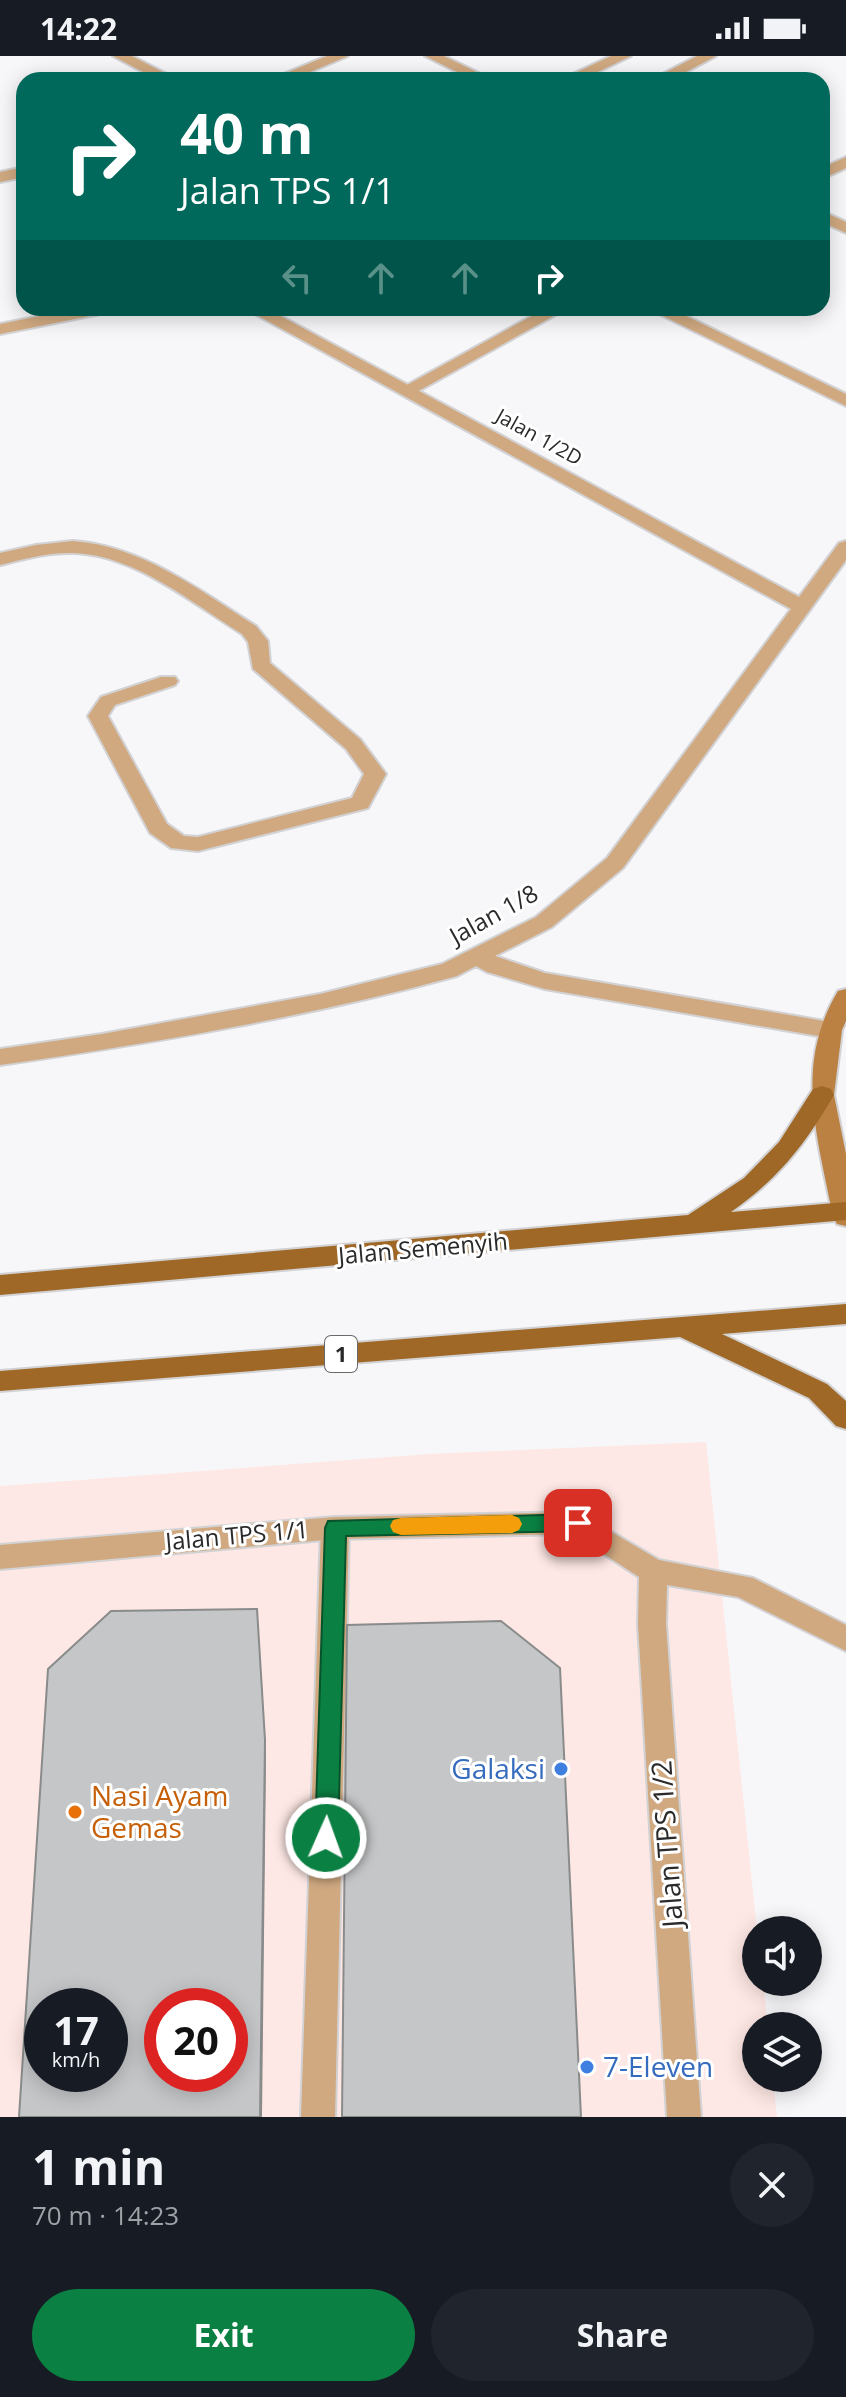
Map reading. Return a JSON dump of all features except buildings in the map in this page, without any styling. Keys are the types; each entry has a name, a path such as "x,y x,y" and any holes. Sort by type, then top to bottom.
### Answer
{"main road":[{"path":"692,1225 753,1184 788,1148 822,1095"},
{"name":"Jalan Semenyih","path":"0,1285 846,1213"},
{"name":"1","path":"0,1381 846,1314"},
{"path":"682,1327 818,1391 846,1418"}],"street":[{"path":"120,56 153,72"},
{"path":"298,72 341,56"},
{"path":"432,56 467,72"},
{"path":"587,72 624,56"},
{"path":"676,72 709,56"},
{"path":"0,329 65,316"},
{"name":"Jalan 1/2D","path":"268,316 802,607"},
{"path":"407,390 544,316"},
{"path":"672,316 846,401"},
{"name":"Jalan 1/8","path":"0,1057 102,1042 320,1002 449,970 544,922 615,863 846,547"},
{"path":"0,559 41,549 95,549 146,567 249,630 258,641 260,665 353,744 375,774 360,803 198,844 179,843 158,828 98,716 108,701 168,681"},
{"path":"477,956 495,967 545,981 830,1030"},
{"path":"846,997 830,1030 822,1095 846,1213"},
{"name":"Jalan TPS 1/1","path":"0,1557 335,1528 578,1523 653,1571"},
{"path":"318,2117 335,1528"},
{"path":"653,1571 743,1586 846,1639"},
{"name":"Jalan TPS 1/2","path":"653,1571 652,1624 684,2117"}],"shaded area":[{"path":"706,1442 756,1916 742,1916 742,1996 765,1996 766,2012 742,2012 742,2092 774,2092 777,2117 0,2117 0,1486 430,1454"}],"slow traffic":[{"path":"401,1526 512,1524"}],"place":[{"name":"Galaksi","path":"561,1769"},
{"name":"Nasi Ayam Gemas","path":"75,1812"},
{"name":"7-Eleven","path":"587,2067"}],"route":[{"path":"326,1838 335,1528 578,1523"}]}
